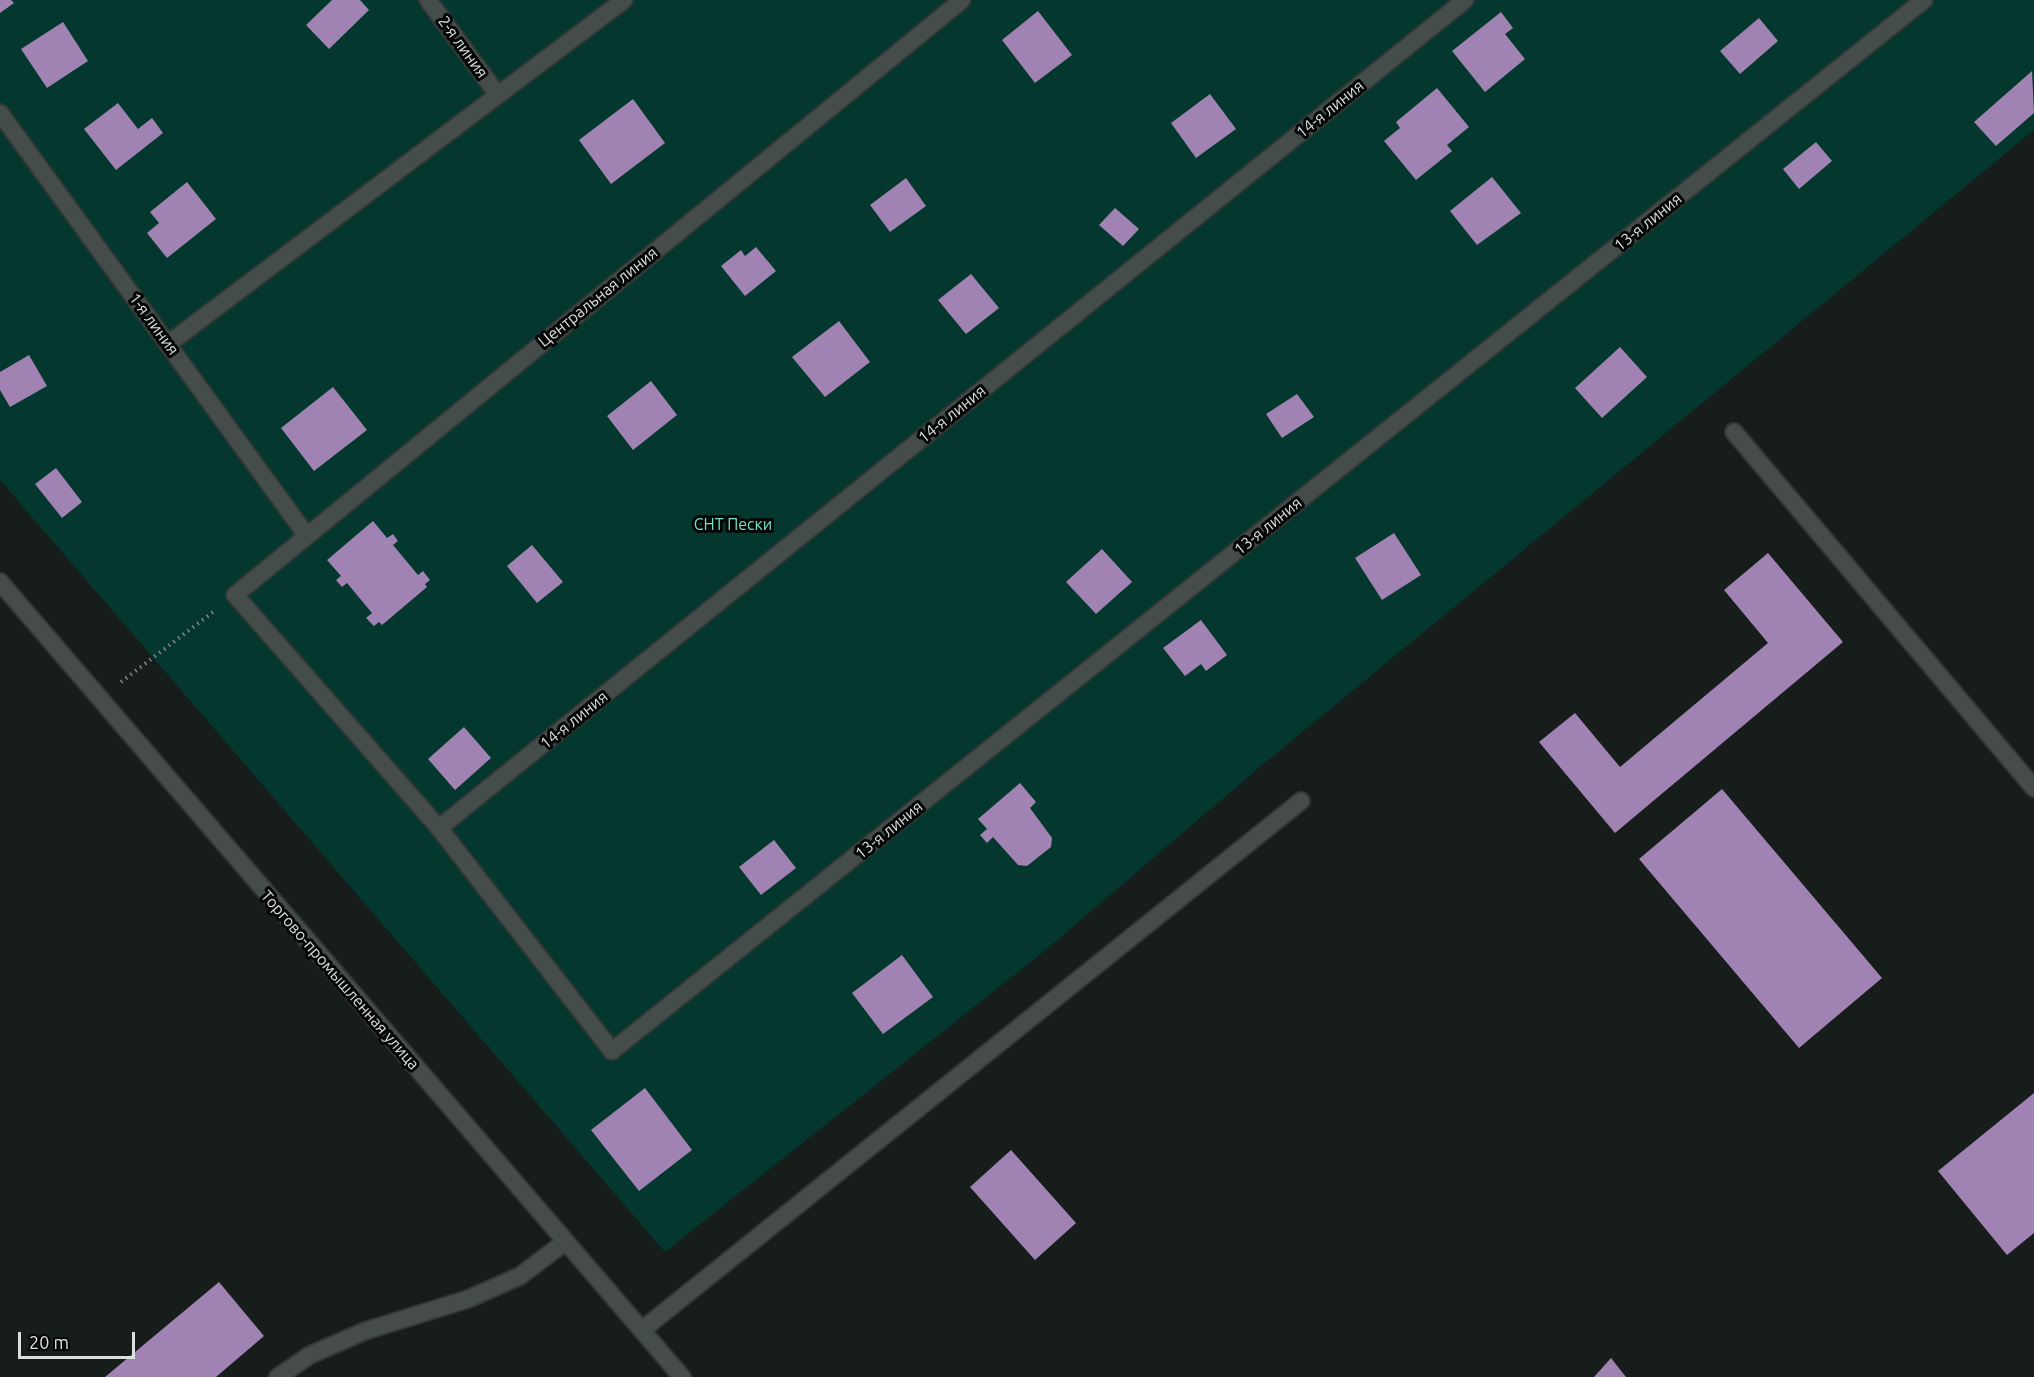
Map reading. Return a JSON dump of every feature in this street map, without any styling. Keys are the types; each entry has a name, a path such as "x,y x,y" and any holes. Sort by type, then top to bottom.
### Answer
{"street":[{"name":"2-я линия","path":"428,0 498,95"},
{"path":"168,344 624,0"},
{"name":"Центральная линия","path":"235,595 962,0"},
{"name":"14-я линия","path":"439,828 1465,0"},
{"name":"13-я линия","path":"439,828 612,1051 1924,0"},
{"name":"1-я линия","path":"0,113 307,536"},
{"path":"1734,432 2034,788"},
{"name":"Торгово-промышленная улица","path":"0,582 682,1377"},
{"path":"235,595 439,828"},
{"path":"642,1330 1301,801"},
{"path":"278,1377 310,1355 365,1331 468,1299 520,1276 565,1242"}],"path":[{"path":"132,673 235,595"}],"green space":[{"name":"СНТ Пески","path":"0,0 2034,0 2034,130 1261,766 1042,953 665,1252 0,480"}],"building":[{"path":"0,0 11,0 14,3 0,13"},
{"path":"332,0 360,0 369,10 329,49 306,25"},
{"path":"1038,11 1072,55 1035,83 1002,40"},
{"path":"1501,12 1513,28 1505,34 1525,59 1485,92 1452,51"},
{"path":"1759,18 1778,41 1740,74 1720,51"},
{"path":"63,22 88,61 47,88 21,49"},
{"path":"2032,71 2034,113 1996,146 1974,122"},
{"path":"1437,88 1469,127 1447,145 1452,151 1416,180 1384,141 1400,128 1396,122"},
{"path":"1210,94 1236,129 1196,158 1171,123"},
{"path":"633,99 665,143 611,184 579,140"},
{"path":"118,103 138,129 152,118 163,133 116,170 84,129"},
{"path":"1816,142 1832,161 1799,189 1783,169"},
{"path":"1492,177 1521,213 1477,245 1450,211"},
{"path":"906,178 926,206 890,232 870,205"},
{"path":"187,182 216,219 167,258 147,233 159,223 150,212"},
{"path":"1115,208 1139,229 1123,246 1099,225"},
{"path":"756,247 776,271 745,296 721,266 741,250 745,256"},
{"path":"971,274 999,308 966,334 938,300"},
{"path":"839,321 870,362 825,397 792,357"},
{"path":"1620,347 1647,377 1602,418 1575,388"},
{"path":"29,355 47,386 10,407 0,390 0,372"},
{"path":"651,381 677,415 633,450 607,416"},
{"path":"333,387 367,430 314,471 281,428"},
{"path":"1297,394 1314,417 1282,438 1266,414"},
{"path":"56,468 82,502 62,518 35,484"},
{"path":"373,521 387,538 393,534 398,541 393,545 418,575 423,571 430,580 425,584 427,587 382,625 379,622 374,626 366,618 372,613 347,583 342,587 336,580 341,576 327,560"},
{"path":"1394,533 1421,575 1382,600 1355,558"},
{"path":"532,545 563,582 537,603 507,566"},
{"path":"1102,549 1132,582 1096,614 1066,582"},
{"path":"1768,553 1843,642 1615,833 1539,742 1575,713 1620,767 1768,643 1724,590"},
{"path":"1201,620 1227,655 1206,671 1201,664 1185,676 1163,648"},
{"path":"464,727 491,758 455,790 428,759"},
{"path":"1020,783 1036,802 1030,808 1052,838 1051,847 1027,866 1018,865 993,837 987,843 980,835 987,829 978,819"},
{"path":"1722,789 1882,978 1799,1048 1639,859"},
{"path":"774,840 796,868 761,895 739,867"},
{"path":"902,955 933,997 883,1034 852,993"},
{"path":"645,1088 692,1150 639,1191 591,1130"},
{"path":"2034,1093 2034,1233 2007,1255 1938,1171"},
{"path":"1011,1150 1076,1223 1035,1260 970,1187"},
{"path":"219,1282 264,1336 216,1377 105,1377"},
{"path":"1611,1358 1626,1377 1594,1377"}]}
